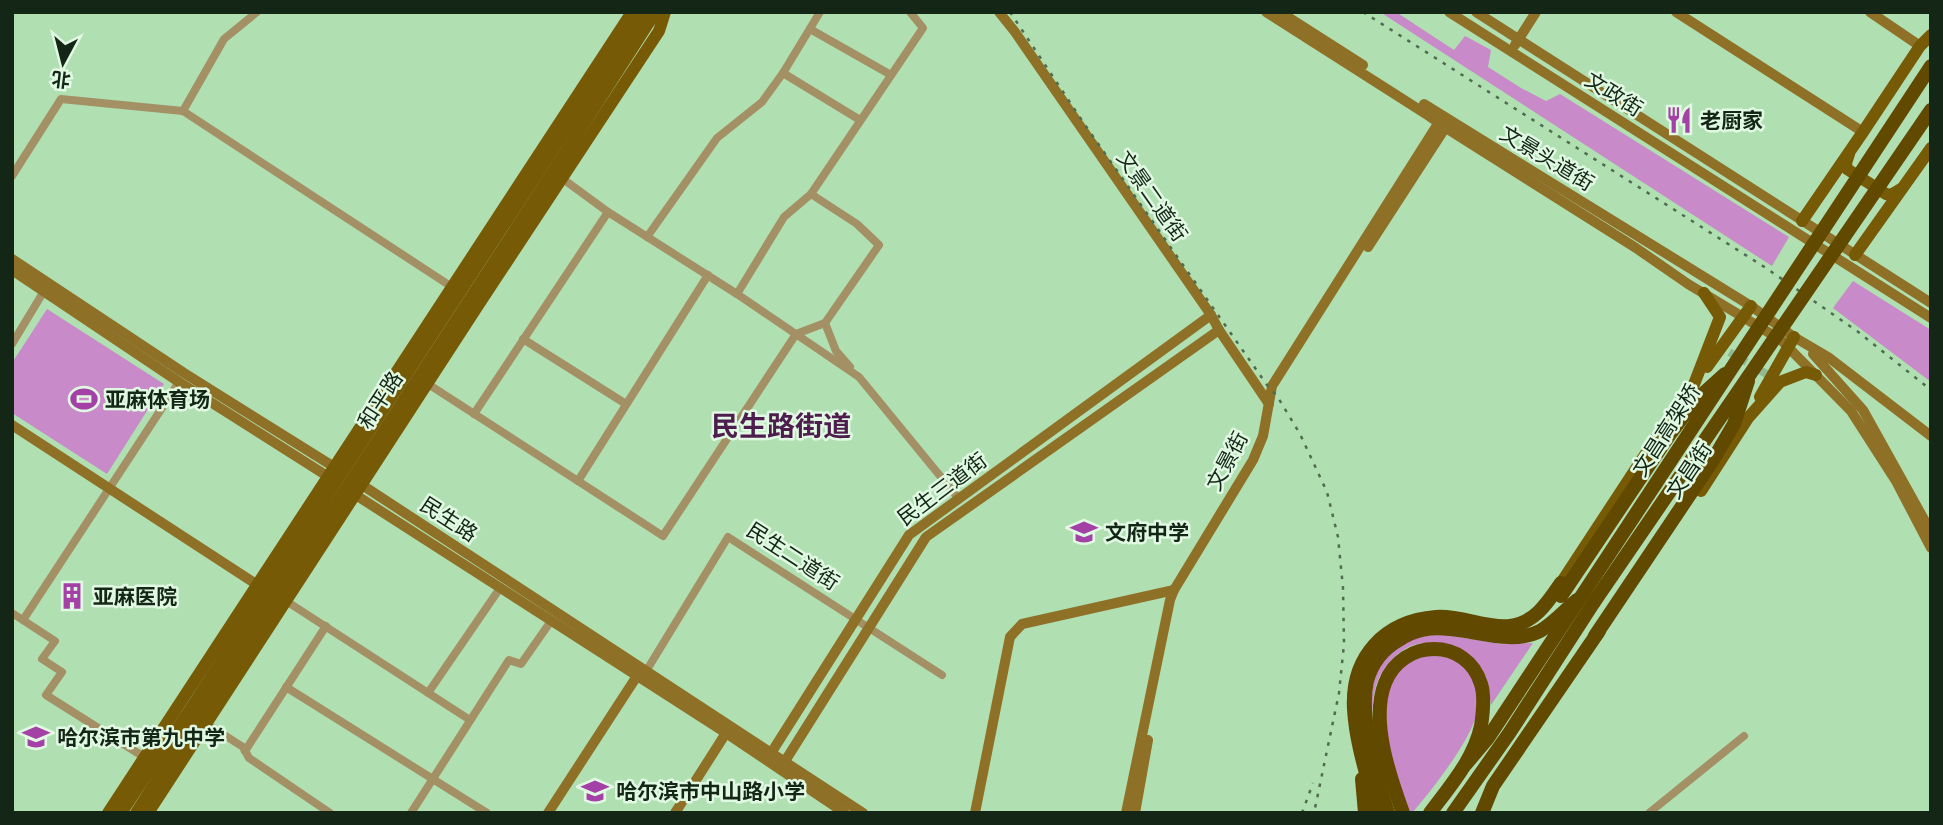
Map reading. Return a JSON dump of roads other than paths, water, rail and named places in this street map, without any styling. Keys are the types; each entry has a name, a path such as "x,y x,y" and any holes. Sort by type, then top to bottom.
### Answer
{"highway":[{"name":"文昌高架桥","path":"1430,813 1488,738 1931,66"},
{"name":"文昌高架桥","path":"1453,813 1931,110"},
{"path":"1365,813 1354,690 1367,655 1376,642 1387,631 1418,619 1440,617 1511,626 1529,625 1546,614 1670,433 1695,401 1734,365"},
{"path":"1613,613 1734,424 1749,376"},
{"path":"1388,813 1366,721 1367,683 1381,653 1410,633 1429,628 1498,636 1520,636 1540,631 1581,597"},
{"name":"文昌街","path":"1482,813 1493,786 1613,613"},
{"path":"1403,813 1386,762 1381,722 1382,696 1385,683 1397,663 1417,650 1433,648 1454,653 1469,663 1482,685 1480,728 1466,764"},
{"path":"1359,743 1377,813"}],"main road":[{"name":"和平路","path":"121,813 272,593 345,481 452,287 632,12"},
{"name":"和平路","path":"480,274 643,12"},
{"name":"和平路","path":"345,481 428,384 659,30 663,12"},
{"name":"和平路","path":"136,813 272,593 451,317 554,172 651,19 663,12"},
{"name":"文景二道街","path":"999,12 1212,315 1219,330 1269,404"},
{"name":"文景头道街","path":"1266,12 1751,306 1791,342 1816,375 1851,411 1896,481 1931,548"},
{"name":"文景头道街","path":"1280,12 1704,293 1781,340 1828,357 1931,436"},
{"name":"文政街","path":"1449,12 1799,226"},
{"name":"文政街","path":"1475,12 1799,226"},
{"path":"1511,52 1536,12"},
{"path":"1676,12 1863,132"},
{"path":"1870,12 1920,46"},
{"path":"1799,226 1920,46 1931,35"},
{"name":"文景街","path":"1126,813 1174,590 1253,460 1263,436 1272,386 1444,122"},
{"name":"文景街","path":"1135,813 1177,598 1259,462 1269,440 1278,390 1444,122"},
{"path":"1849,153 1847,169 1886,194 1891,195 1902,189"},
{"path":"1849,267 1902,189 1929,155"},
{"path":"1799,226 1855,255 1931,303"},
{"path":"1799,226 1849,267 1931,318"},
{"name":"民生路","path":"12,259 726,733 769,756"},
{"name":"民生路","path":"12,270 179,382 345,481 551,621 769,756 845,813"},
{"path":"480,274 477,307 451,317 452,287 480,274"},
{"path":"1693,387 1720,317 1704,293"},
{"path":"1563,588 1662,429 1751,306"},
{"name":"民生三道街","path":"769,756 909,535 1212,315"},
{"name":"民生三道街","path":"782,765 926,537 1219,330"},
{"path":"1748,418 1791,342"},
{"name":"文景头道街","path":"1791,342 1815,355 1863,410 1931,531"},
{"name":"文昌街","path":"1613,613 1719,464 1748,418 1780,382 1807,372 1816,375"},
{"path":"12,425 272,593"},
{"path":"975,813 1010,637 1014,631 1022,624 1174,590"},
{"name":"和平路","path":"148,813 207,724 272,593"},
{"name":"和平路","path":"108,813 144,757 272,593"},
{"name":"民生二道街","path":"548,813 641,676"},
{"path":"675,813 726,733"},
{"path":"138,787 144,757"},
{"name":"民生路","path":"782,765 863,813"},
{"path":"156,801 162,772"}],"street":[{"path":"183,111 224,39 257,12"},
{"path":"647,237 717,138 762,102 820,12"},
{"path":"737,294 784,217 811,194 923,28 910,12"},
{"path":"810,29 891,75"},
{"path":"783,73 860,120"},
{"path":"12,176 61,99 183,111 452,287"},
{"path":"563,178 608,212 737,294 859,377"},
{"path":"428,384 663,536 796,334 825,323 879,245 857,224 811,194"},
{"path":"474,414 608,212"},
{"path":"578,481 708,275"},
{"path":"12,344 44,292"},
{"path":"825,323 836,351 959,499"},
{"path":"523,339 626,404"},
{"path":"23,620 179,382"},
{"name":"民生二道街","path":"641,676 728,537 942,675"},
{"path":"428,693 500,588"},
{"path":"272,593 470,720"},
{"path":"12,613 55,641 43,659 62,672 46,695 144,757"},
{"path":"411,813 509,660 521,664 551,621"},
{"path":"245,751 326,626"},
{"path":"286,687 487,813"},
{"path":"207,724 243,747 249,758 331,813"},
{"path":"1648,813 1744,736"}],"tunnel":[{"path":"1719,346 1775,379"}],"railway":[{"path":"1010,12 1085,125 1277,396 1300,434 1327,492 1338,537 1343,588 1344,644 1339,693 1314,813"},
{"path":"1363,12 1766,268 1857,331 1931,390"},
{"path":"1302,813 1313,783"}],"place":[{"name":"老厨家","path":"1679,120"},
{"name":"亚麻体育场","path":"84,399"},
{"name":"文府中学","path":"1084,532"},
{"name":"亚麻医院","path":"72,596"},
{"name":"哈尔滨市第九中学","path":"36,737"},
{"name":"哈尔滨市中山路小学","path":"595,791"}],"district":[{"name":"民生路街道","path":"781,426"}]}
